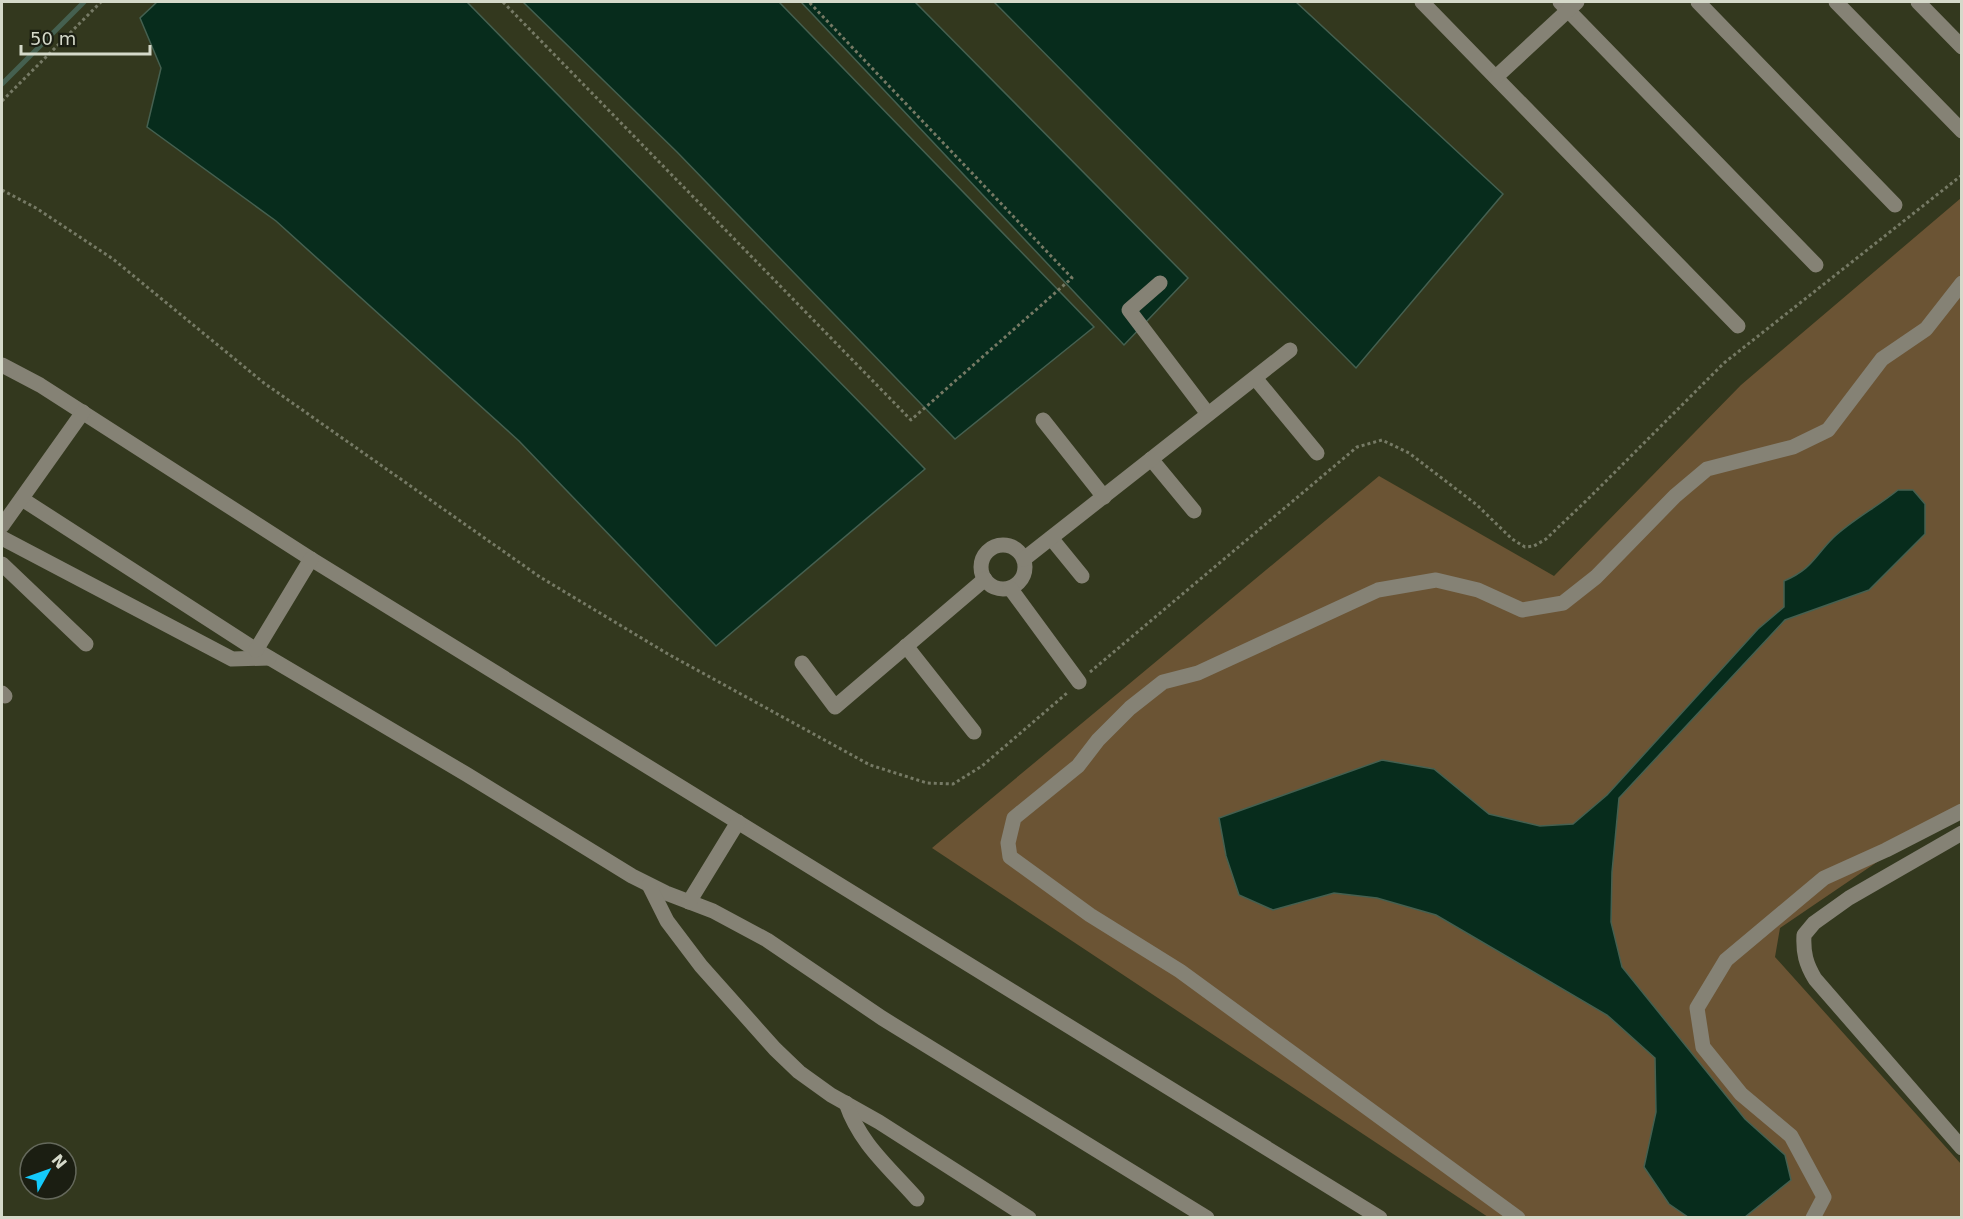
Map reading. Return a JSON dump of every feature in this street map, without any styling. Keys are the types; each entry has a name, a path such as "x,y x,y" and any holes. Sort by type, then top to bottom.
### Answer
{"street":[{"path":"1422,2 1738,326"},
{"path":"1698,2 1895,205"},
{"path":"1836,2 1962,132"},
{"path":"1918,2 1962,47"},
{"path":"1496,77 1568,4 1816,265"},
{"path":"1518,1218 1180,971 1090,915 1010,857 1008,843 1014,818 1078,766 1098,740 1130,708 1163,682 1198,673 1378,590 1436,580 1478,590 1522,610 1563,603 1596,577 1675,496 1707,469 1793,447 1828,430 1882,359 1926,329 1962,283"},
{"path":"1160,284 1129,310 1208,414"},
{"path":"1024,559 1290,350"},
{"path":"2,365 40,385 312,559 1380,1218"},
{"path":"1255,378 1317,453"},
{"path":"2,526 83,412"},
{"path":"1043,420 1104,496"},
{"path":"1151,459 1194,511"},
{"path":"22,499 262,654 649,885 713,911 767,940 882,1018 1207,1218"},
{"path":"2,538 232,659 262,654"},
{"path":"1051,538 1083,576"},
{"path":"1008,545 1015,548 1024,559 1025,566 1021,580 1010,588 996,588 985,579 981,564 983,557 994,546 1008,545"},
{"path":"262,654 312,559"},
{"path":"2,564 86,644"},
{"path":"801,663 835,707 985,579"},
{"path":"1010,588 1079,682"},
{"path":"906,646 974,732"},
{"path":"1813,1218 1824,1197 1791,1136 1741,1094 1703,1047 1697,1008 1726,960 1824,878 1886,850 1962,811"},
{"path":"689,902 738,822"},
{"path":"1962,833 1828,912 1803,935 1803,951 1815,978 1962,1148"},
{"path":"649,885 667,921 701,966 799,1072 1029,1218"},
{"path":"846,1103 853,1125 863,1141 917,1199"}],"path":[{"path":"2,101 101,2"},
{"path":"503,2 911,420 1072,278 809,2"},
{"path":"2,190 36,208 113,259 264,383 540,577 668,654 870,765 927,783 953,784 982,766 1357,447 1382,440 1409,453 1477,506 1521,545 1526,547 1540,542 1631,457 1724,363 1962,175"}],"shaded area":[{"path":"157,2 467,2 925,469 716,646 519,441 276,221 147,127 161,68 140,18"},
{"path":"523,2 779,2 1094,327 955,439 677,152"},
{"path":"801,2 915,2 1188,278 1124,345"},
{"path":"994,2 1296,2 1503,194 1356,368"},
{"path":"1961,198 1961,805 1780,928 1775,957 1961,1164 1961,1217 1488,1217 932,848 1379,476 1554,576 1741,385"},
{"path":"1898,490 1913,490 1925,504 1925,534 1869,590 1785,620 1619,798 1612,872 1611,922 1622,967 1745,1119 1785,1155 1791,1180 1745,1217 1688,1217 1669,1204 1644,1167 1656,1112 1655,1058 1607,1015 1436,915 1377,898 1334,893 1273,910 1239,895 1226,856 1219,818 1382,760 1434,769 1489,814 1540,826 1573,824 1607,795 1758,629 1784,607 1784,581 1807,567 1840,531"}],"waterway":[{"path":"2,84 84,2"}]}
